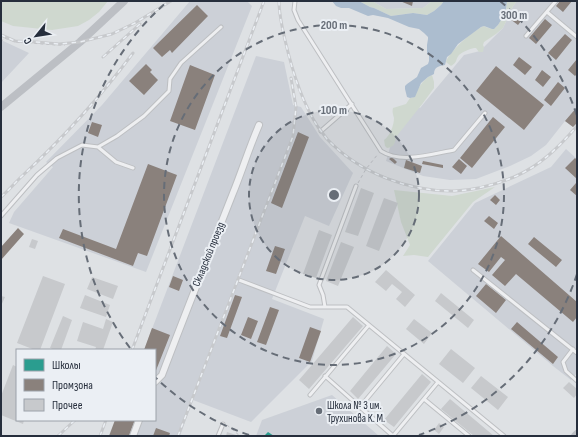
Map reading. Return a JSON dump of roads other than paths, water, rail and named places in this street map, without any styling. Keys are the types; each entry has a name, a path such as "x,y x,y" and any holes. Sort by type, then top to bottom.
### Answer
{"street":[{"path":"1,107 78,44 124,1"},
{"name":"Складской проезд","path":"156,381 162,375 259,125"},
{"path":"133,436 139,421"}],"lane":[{"path":"295,1 294,10 298,20 381,150 388,155 399,157 426,155 454,150 485,113"},
{"path":"526,36 556,1"},
{"path":"547,12 577,37"},
{"path":"98,147 117,136 144,116 169,91 170,79 181,63 221,27"},
{"path":"321,131 352,104"},
{"path":"1,216 37,175 56,158 82,145 98,147 116,162 133,168"},
{"path":"325,307 323,295 319,285 356,186"},
{"path":"473,270 577,353"},
{"path":"239,280 310,307 347,307 504,436"},
{"path":"310,395 369,325"},
{"path":"573,349 563,362 566,371 577,381"},
{"path":"360,407 404,354"},
{"path":"325,376 393,436 438,382"},
{"path":"424,399 469,436"},
{"path":"218,436 223,424"}],"water":[{"path":"332,1 359,1 391,16 413,13 427,15 434,11 444,1 507,1 506,12 494,29 484,26 481,27 458,44 447,57 445,65 436,68 434,74 421,83 415,97 410,98 407,97 405,86 417,77 421,68 428,64 428,37 419,29 409,27 388,18 373,15 368,16 349,8 341,8 336,6"}],"railway":[{"path":"1,35 15,41 59,44 80,42 112,34 135,23 171,1"},
{"path":"132,349 264,1"},
{"path":"279,1 282,25 294,74 302,96 318,127 327,139 354,162 386,178 421,188 455,191 478,188 493,184 523,173 541,162 577,126"},
{"path":"103,57 140,24"},
{"path":"1,197 80,118 133,53"},
{"path":"178,436 293,136 296,107 291,78"},
{"path":"58,436 74,421"},
{"path":"100,436 106,421"}],"place":[{"name":"Школа № 3 им. Трухинова К. М.","path":"319,411"}]}
